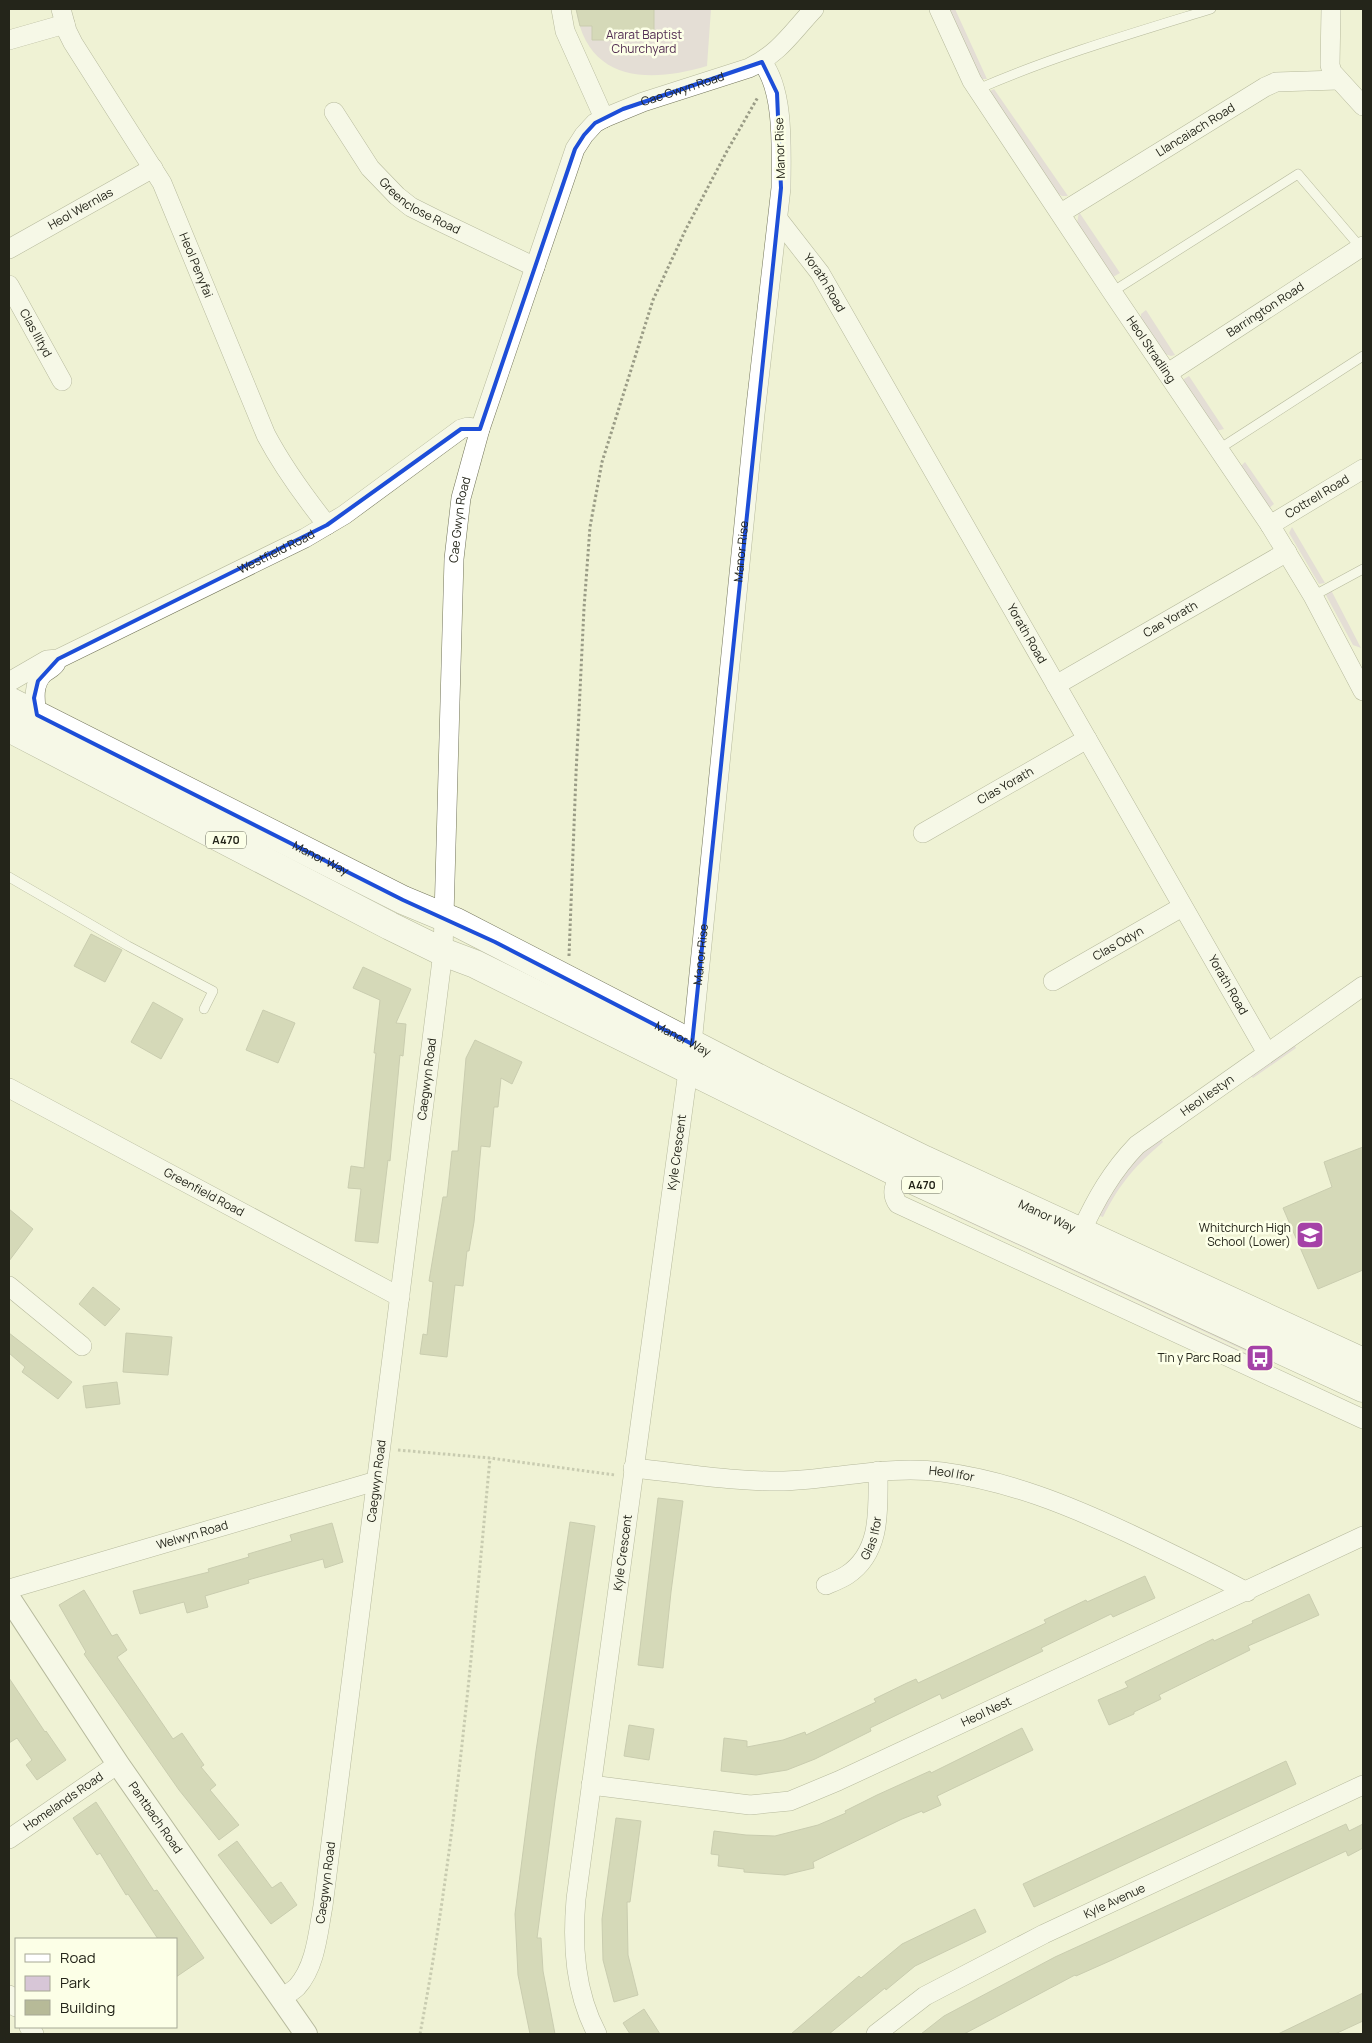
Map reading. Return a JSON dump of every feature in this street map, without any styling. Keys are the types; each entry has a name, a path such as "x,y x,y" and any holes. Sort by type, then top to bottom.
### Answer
{"highway":[{"name":"Manor Way","path":"9,701 403,900 445,917 692,1044 917,1156 1363,1362"},
{"name":"Manor Way","path":"9,728 444,952 481,967 688,1071 900,1174 1363,1388"}],"street":[{"path":"561,9 565,31 604,118"},
{"name":"Cae Gwyn Road","path":"444,952 455,551 461,498 480,429 575,149 595,123 604,118 762,62 788,40 814,9"},
{"name":"Heol Stradling","path":"938,9 978,90 1270,525 1358,665 1363,691"},
{"path":"1331,9 1330,65 1332,72 1338,80 1362,101"},
{"path":"9,40 63,16"},
{"name":"Heol Penyfai","path":"63,16 72,43 153,168 169,199 266,434 279,460 327,525"},
{"name":"Manor Rise","path":"692,1044 755,414 778,219 781,163 779,110 774,80 762,62"},
{"name":"Llancaiach Road","path":"1061,213 1265,87 1282,81 1338,80"},
{"name":"Greenclose Road","path":"334,112 370,168 397,196 439,221 535,267"},
{"name":"Heol Wernlas","path":"9,249 153,168"},
{"name":"Yorath Road","path":"778,219 820,273 1267,1053"},
{"name":"Barrington Road","path":"1168,373 1362,248"},
{"name":"Clas Illtyd","path":"9,285 62,381"},
{"name":"Westfield Road","path":"9,682 47,660 58,659 296,543 344,515 461,429 468,427 480,429"},
{"name":"Cottrell Road","path":"1270,525 1363,469"},
{"name":"Cae Yorath","path":"1056,685 1287,552"},
{"name":"Westfield Road","path":"37,715 34,698 38,681 52,668 58,659"},
{"name":"Clas Yorath","path":"923,832 1087,739"},
{"name":"Clas Odyn","path":"1053,981 1182,907"},
{"name":"Caegwyn Road","path":"281,1998 296,1988 303,1979 317,1938 444,952"},
{"name":"Heol Iestyn","path":"1081,1232 1103,1187 1122,1161 1137,1145 1363,986"},
{"name":"Kyle Crescent","path":"597,2034 580,1985 573,1940 576,1899 627,1472 688,1071"},
{"name":"Greenfield Road","path":"10,1092 400,1297"},
{"path":"900,1174 893,1191 894,1198 898,1204 1363,1419"},
{"path":"9,1286 82,1346"},
{"name":"Heol Ifor","path":"627,1472 761,1481 786,1481 878,1471 940,1472 979,1478 1046,1497 1203,1568 1247,1592"},
{"name":"Glas Ifor","path":"826,1585 854,1570 861,1564 872,1546 876,1527 878,1471"},
{"name":"Welwyn Road","path":"9,1589 376,1481"},
{"name":"Heol Nest","path":"591,1785 750,1805 790,1801 847,1777 1362,1540"},
{"name":"Pantbach Road","path":"9,1598 118,1764 306,2034"},
{"name":"Homelands Road","path":"9,1839 118,1764"},
{"name":"Kyle Avenue","path":"876,2034 925,1996 1036,1938 1363,1785"}],"lane":[{"path":"978,90 1089,47 1211,9"},
{"path":"1112,292 1298,174 1362,248"},
{"path":"1219,448 1363,356"},
{"path":"1313,596 1363,569"},
{"path":"9,876 128,946 213,991 204,1009"}],"path":[{"path":"570,939 584,608 590,527 602,462 653,300 686,229 753,103 774,80"},
{"path":"393,1450 627,1472"},
{"path":"420,2034 431,1975 466,1711 490,1458"}],"highlighted area":[{"path":"762,62 777,93 781,188 692,1044 495,942 403,900 37,715 34,698 38,681 58,659 327,525 461,429 480,429 575,149 584,135 595,123 623,109"}],"green space":[{"name":"Ararat Baptist Churchyard","path":"576,9 711,9 707,66 664,75 643,75 624,72 607,64 593,52 582,33"},
{"path":"947,9 955,9 987,79 980,79"},
{"path":"994,89 1068,196 1056,193 990,91"},
{"path":"1079,212 1120,273 1113,277 1077,223"},
{"path":"1146,310 1175,355 1165,354 1141,320 1141,314"},
{"path":"1189,376 1224,429 1216,431 1184,383 1184,379"},
{"path":"1245,462 1274,504 1268,509 1240,467"},
{"path":"1292,527 1325,583 1319,584 1289,533"},
{"path":"1333,590 1332,592 1361,648 1353,645 1326,595"},
{"path":"1294,1044 1296,1048 1253,1078 1250,1075"},
{"path":"1159,1136 1163,1142 1129,1176 1103,1217 1100,1216 1100,1211 1126,1168"},
{"path":"955,1216 980,1221 1253,1349 1250,1353"},
{"path":"942,1218 955,1220 1250,1355 1248,1358"}],"building":[{"path":"576,9 654,9 654,37 613,36 613,40 592,40 592,26 580,26"},
{"path":"91,934 122,950 105,982 74,966"},
{"path":"363,967 411,989 396,1023 406,1024 403,1056 400,1055 390,1161 388,1160 378,1243 355,1241 361,1189 348,1188 351,1166 364,1168 380,1000 353,988"},
{"path":"153,1002 183,1019 161,1059 131,1042"},
{"path":"263,1010 295,1023 278,1063 246,1050"},
{"path":"475,1040 522,1062 512,1084 501,1078 498,1107 494,1107 490,1147 481,1146 474,1222 469,1251 467,1251 463,1286 455,1285 447,1357 420,1354 423,1334 427,1335 433,1282 429,1281 443,1197 447,1197 452,1151 458,1151 466,1058"},
{"path":"1363,1147 1363,1270 1318,1289 1283,1208 1332,1187 1324,1162"},
{"path":"9,1209 33,1229 9,1261"},
{"path":"93,1287 120,1309 105,1326 79,1304"},
{"path":"9,1333 72,1382 58,1399 22,1372 25,1367 9,1353"},
{"path":"126,1333 172,1337 168,1375 123,1372"},
{"path":"117,1382 120,1404 86,1408 83,1386"},
{"path":"658,1498 683,1501 663,1668 638,1665"},
{"path":"570,1522 595,1526 537,1938 541,1938 543,1971 555,2034 530,2034 518,1975 515,1914 536,1751"},
{"path":"332,1523 343,1562 325,1568 323,1559 248,1580 249,1583 205,1596 208,1607 187,1613 184,1602 140,1614 133,1591 209,1572 208,1569 249,1557 248,1554 292,1541 290,1535"},
{"path":"1145,1576 1155,1598 1113,1617 1111,1614 1041,1648 1043,1651 942,1699 940,1694 870,1728 871,1731 815,1759 787,1770 756,1775 721,1771 724,1738 747,1741 747,1747 783,1740 805,1732 806,1735 876,1702 874,1699 907,1683 916,1679 918,1683 1046,1623 1044,1620 1086,1600 1087,1602"},
{"path":"84,1590 112,1636 117,1634 127,1650 117,1657 173,1739 182,1733 204,1765 201,1767 216,1785 210,1790 239,1825 219,1840 179,1790 84,1654 86,1652 59,1605"},
{"path":"1309,1594 1319,1615 1248,1646 1250,1650 1159,1695 1161,1699 1109,1725 1098,1700 1128,1687 1125,1682 1213,1639 1214,1641 1253,1623 1252,1621"},
{"path":"9,1678 66,1760 37,1780 26,1765 32,1760 17,1738 9,1743"},
{"path":"629,1725 654,1729 649,1760 624,1756"},
{"path":"1022,1728 1033,1750 937,1796 941,1805 902,1819 813,1862 814,1868 785,1875 744,1872 744,1869 718,1866 719,1855 711,1854 714,1831 775,1836 818,1825 846,1813 845,1811 877,1795 930,1771 931,1773"},
{"path":"1286,1761 1296,1784 1034,1907 1023,1884"},
{"path":"96,1802 154,1891 157,1890 204,1958 178,1976 178,1938 157,1938 128,1894 126,1895 100,1853 97,1855 73,1818"},
{"path":"616,1818 641,1821 630,1902 627,1902 628,1955 638,1995 614,2002 603,1960 602,1919"},
{"path":"1346,1824 1349,1831 1363,1824 1363,1848 1348,1856 1346,1851 1112,1960 1075,1975 964,2034 921,2034 944,2016 1055,1957"},
{"path":"237,1841 272,1888 281,1882 297,1905 271,1924 218,1855"},
{"path":"975,1909 986,1932 915,1966 829,2034 791,2034 859,1976 861,1978 902,1944"},
{"path":"1363,1993 1363,2021 1335,2034 1278,2034"},
{"path":"644,2009 660,2034 630,2034 623,2023"}],"place":[{"name":"Whitchurch High School (Lower)","path":"1310,1235"},
{"name":"Tin y Parc Road","path":"1260,1358"}]}
